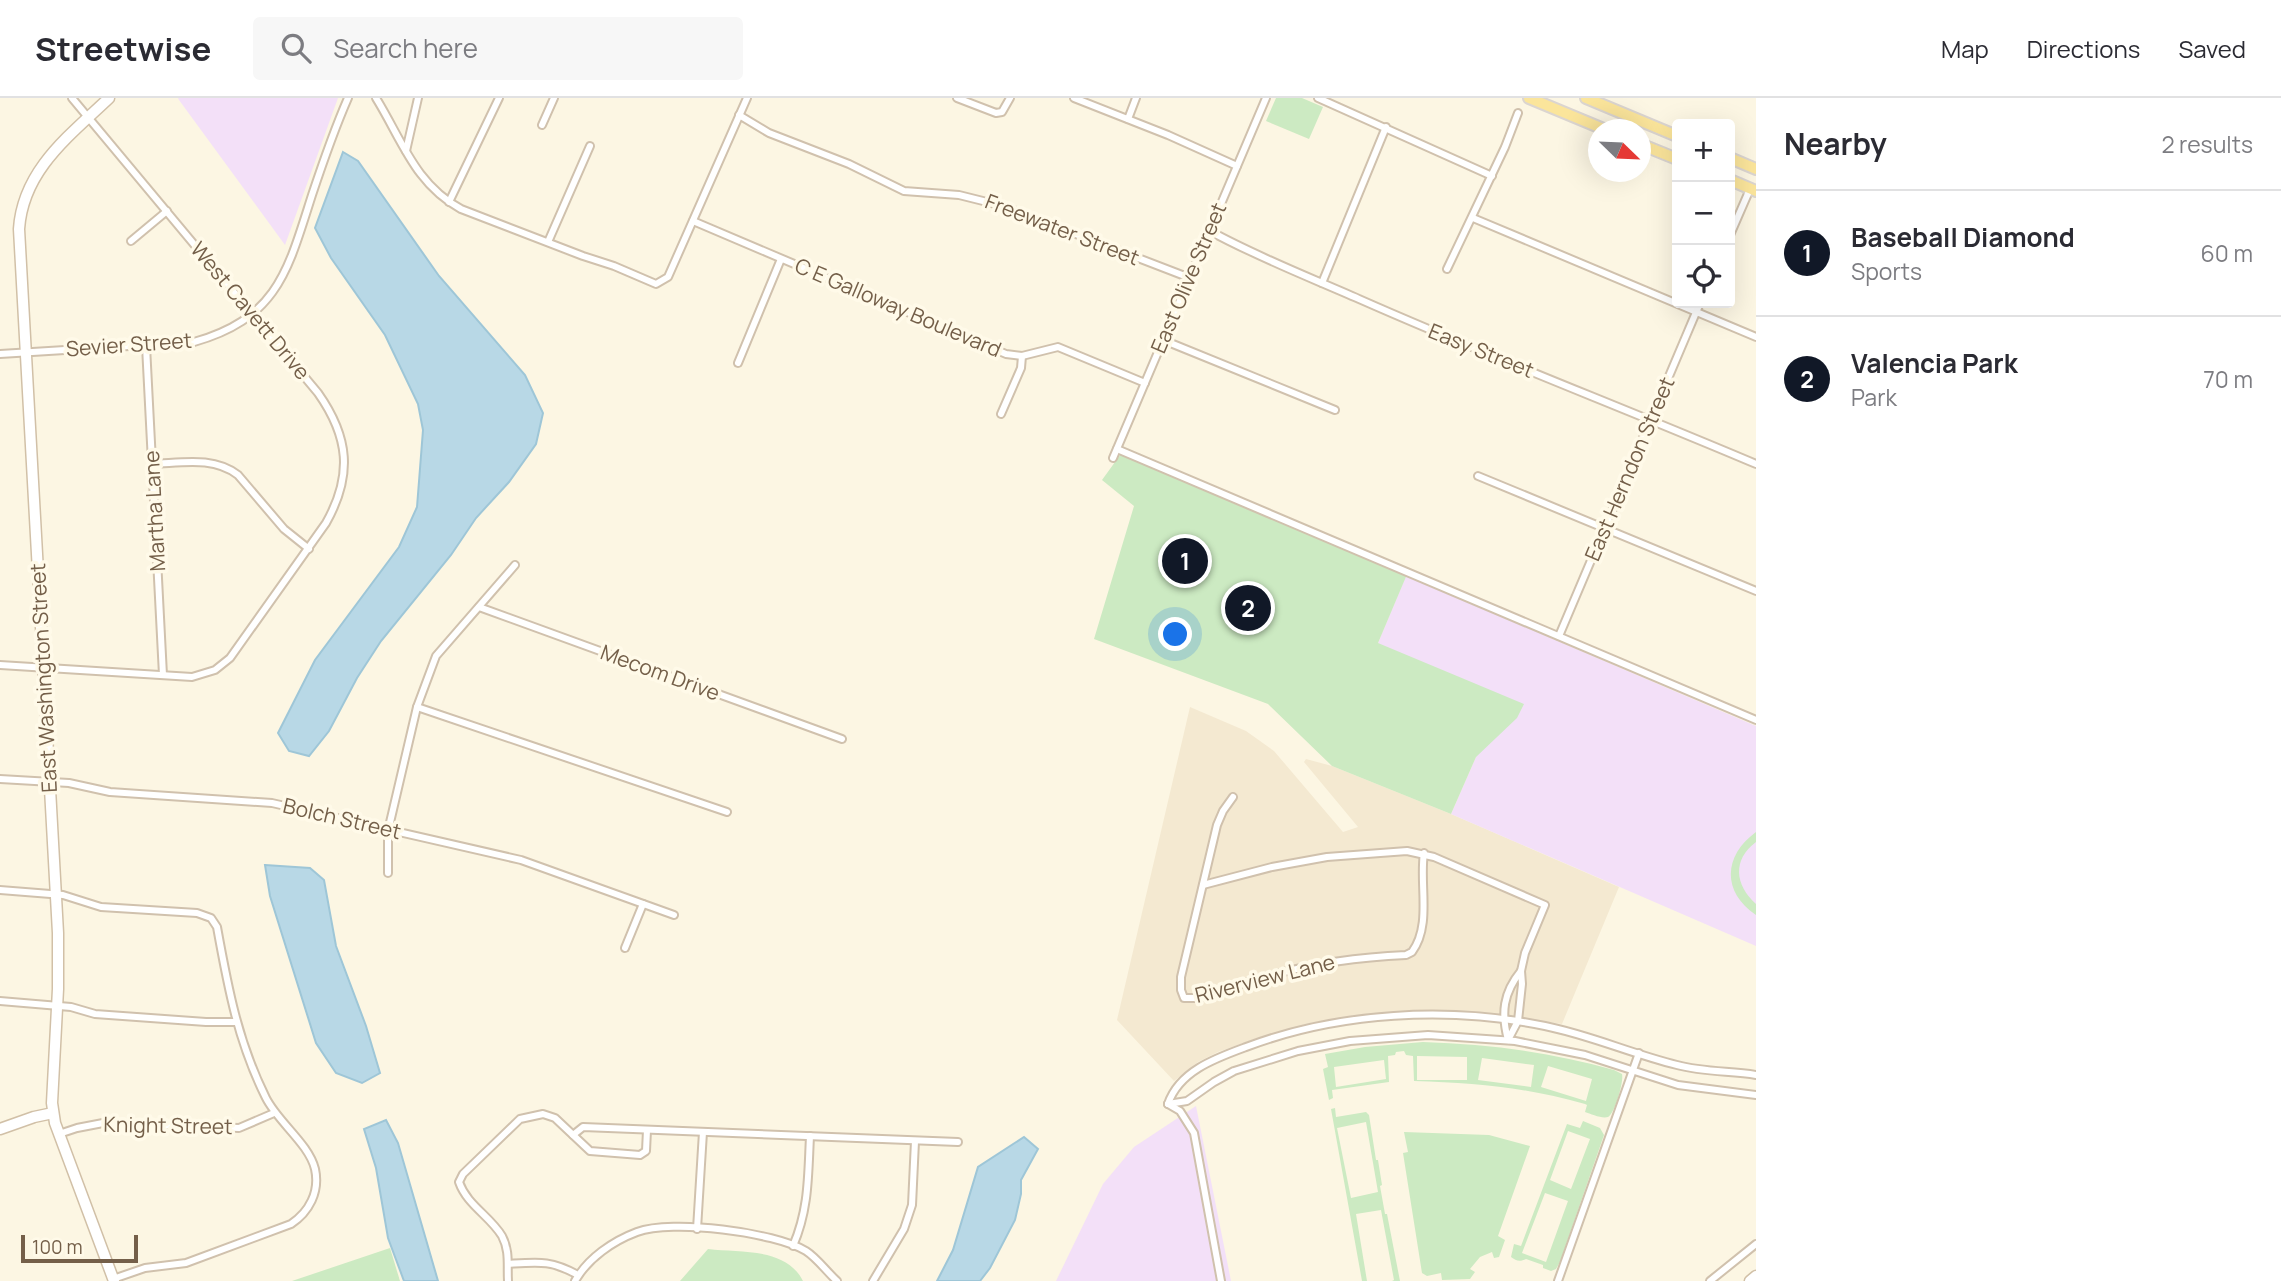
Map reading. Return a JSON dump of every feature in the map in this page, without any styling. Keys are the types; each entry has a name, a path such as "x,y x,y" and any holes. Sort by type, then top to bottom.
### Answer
{"main road":[{"path":"1529,98 1588,123"},
{"path":"1586,98 1672,134"},
{"path":"1651,148 1672,157"},
{"path":"1735,160 1756,171 1753,190 1735,182"}],"street":[{"name":"West Cavett Drive","path":"0,664 192,677 203,675 225,662 309,549 341,492 345,466 343,444 329,408 72,98"},
{"name":"East Washington Street","path":"109,98 41,165 23,205 19,229 56,894 57,1005 53,1113 113,1280"},
{"name":"Sevier Street","path":"0,354 174,345 203,339 227,330 253,314 281,280 295,247 328,144 348,98"},
{"path":"376,98 405,151 433,190 449,202 658,284 668,277 747,98"},
{"path":"405,151 418,98"},
{"path":"449,202 499,98"},
{"path":"542,125 554,98"},
{"path":"957,98 986,110 1002,112 1010,98"},
{"path":"1074,98 1237,166"},
{"path":"1128,119 1136,98"},
{"name":"East Olive Street","path":"1113,458 1266,98"},
{"path":"1318,98 1492,176"},
{"path":"1447,269 1473,218 1518,113"},
{"name":"Freewater Street","path":"739,115 769,133 849,164 908,192 959,194 1003,206 1190,278"},
{"path":"1322,283 1386,127"},
{"path":"548,242 590,146"},
{"path":"1735,225 1753,190"},
{"path":"131,241 167,211"},
{"path":"1473,218 1756,337"},
{"name":"C E Galloway Boulevard","path":"693,221 1006,354 1023,356 1058,347 1145,383"},
{"name":"Easy Street","path":"1210,230 1250,251 1456,342 1651,419 1756,464"},
{"path":"738,363 781,259"},
{"name":"East Herndon Street","path":"1556,635 1698,308"},
{"path":"1163,340 1335,410"},
{"name":"Martha Lane","path":"146,346 163,675"},
{"path":"1000,414 1021,368 1023,356"},
{"path":"1117,449 1756,720"},
{"path":"152,464 208,462 229,468 284,529 309,549"},
{"path":"1478,476 1756,591"},
{"path":"388,873 388,831 417,706 436,656 515,565"},
{"name":"Mecom Drive","path":"479,607 842,738"},
{"path":"417,706 727,812"},
{"name":"Bolch Street","path":"0,779 69,782 110,792 272,803 521,860 674,915"},
{"path":"1233,797 1219,818 1203,885 1272,867 1399,851 1424,853 1545,905 1527,947 1521,971 1509,990 1503,1019 1508,1040"},
{"name":"Riverview Lane","path":"1203,885 1181,977 1181,990 1185,998 1200,998 1306,967 1362,957 1412,953 1419,939 1423,914 1424,853"},
{"path":"0,890 56,894 101,907 204,914 211,918 217,927 235,1022 245,1052 274,1113 308,1155 315,1171 316,1188 310,1204 300,1218 290,1224 186,1263 145,1268 113,1280"},
{"path":"625,948 643,904"},
{"path":"1508,1040 1518,1021 1521,971"},
{"path":"0,1001 57,1005 95,1014 235,1022"},
{"path":"1168,1104 1172,1091 1199,1067 1226,1054 1295,1032 1346,1022 1402,1016 1459,1016 1518,1021 1568,1031 1688,1067 1756,1075"},
{"path":"1168,1104 1187,1101 1234,1072 1298,1051 1373,1038 1428,1035 1508,1040 1585,1055 1655,1079 1699,1089 1756,1094"},
{"path":"1558,1281 1639,1053"},
{"path":"1168,1104 1180,1111 1194,1133 1221,1281"},
{"path":"0,1129 34,1116 53,1113"},
{"name":"Knight Street","path":"60,1135 77,1128 103,1123 239,1128 274,1113"},
{"path":"508,1281 509,1256 502,1236 463,1193 459,1182 463,1174 520,1119 543,1114 555,1118 590,1151 640,1155 646,1151 647,1130"},
{"path":"573,1135 583,1127 958,1142"},
{"path":"697,1229 703,1132"},
{"path":"793,1246 803,1223 810,1136"},
{"path":"873,1281 904,1229 912,1205 915,1141"},
{"path":"508,1264 545,1261 564,1267 577,1278 607,1247 639,1231 670,1227 747,1232 771,1237 807,1252 837,1281"},
{"path":"1710,1281 1756,1244"},
{"path":"1749,1281 1756,1276"}],"shaded area":[{"path":"178,98 338,98 285,245 179,100"},
{"path":"1406,576 1756,726 1756,946 1451,814 1476,757 1378,643"},
{"path":"1190,707 1246,731 1274,751 1343,832 1358,827 1304,762 1306,759 1332,766 1451,814 1619,887 1562,1024 1489,1013 1452,1011 1357,1015 1310,1023 1218,1052 1198,1062 1174,1081 1117,1020"},
{"path":"1196,1106 1231,1281 1056,1281 1103,1184 1134,1147"}],"green space":[{"path":"1276,98 1302,98 1323,107 1309,139 1266,121"},
{"path":"1123,451 1408,572 1378,643 1524,704 1517,718 1476,757 1451,814 1332,766 1268,704 1094,639 1134,506 1102,480"},
{"path":"1756,832 1756,842 1743,857 1739,873 1744,889 1756,904 1756,915 1737,896 1731,874 1737,852"},
{"path":"1423,1042 1520,1050 1614,1070 1622,1074 1622,1083 1611,1114 1603,1117 1585,1112 1585,1104 1520,1090 1414,1081 1413,1056 1406,1055 1404,1051 1388,1056 1389,1082 1332,1090 1333,1098 1329,1100 1323,1069 1328,1067 1325,1054","holes":["1417,1056 1467,1057 1467,1080 1417,1080","1482,1058 1534,1065 1531,1087 1478,1080","1384,1060 1386,1079 1336,1087 1334,1067","1548,1066 1592,1079 1586,1101 1541,1087"]},
{"path":"1335,1108 1336,1117 1366,1112 1369,1115 1385,1214 1400,1281 1392,1281 1394,1280 1381,1210 1356,1214 1367,1281 1362,1281 1331,1109","holes":["1366,1122 1378,1192 1351,1198 1337,1128"]},
{"path":"1583,1121 1600,1128 1604,1135 1560,1262 1556,1269 1551,1271 1526,1259 1520,1261 1511,1257 1514,1244 1521,1246 1567,1124 1580,1128","holes":["1568,1131 1590,1139 1571,1189 1550,1180","1545,1193 1568,1201 1546,1262 1522,1253"]},
{"path":"1404,1132 1489,1135 1530,1146 1498,1236 1505,1240 1499,1257 1494,1258 1492,1252 1480,1257 1470,1269 1475,1272 1470,1279 1442,1280 1441,1273 1427,1276 1422,1273 1403,1153 1408,1152"},
{"path":"390,1248 400,1281 292,1281"},
{"path":"708,1249 774,1257 795,1270 803,1281 680,1281"}],"water":[{"path":"343,152 358,161 439,276 525,375 543,413 536,444 509,482 476,518 451,555 381,641 357,678 329,731 309,756 289,751 278,733 315,660 399,547 417,507 423,430 418,404 385,335 331,258 315,228"},
{"path":"265,865 310,868 324,880 336,946 366,1026 380,1073 362,1083 336,1073 316,1043 270,896"},
{"path":"386,1120 398,1143 438,1281 404,1281 388,1238 376,1168 364,1129"},
{"path":"1024,1137 1038,1149 1021,1180 1015,1220 990,1268 980,1281 937,1281 953,1250 978,1167"}],"place":[{"name":"Baseball Diamond","path":"1185,561"},
{"name":"Valencia Park","path":"1248,608"}]}
